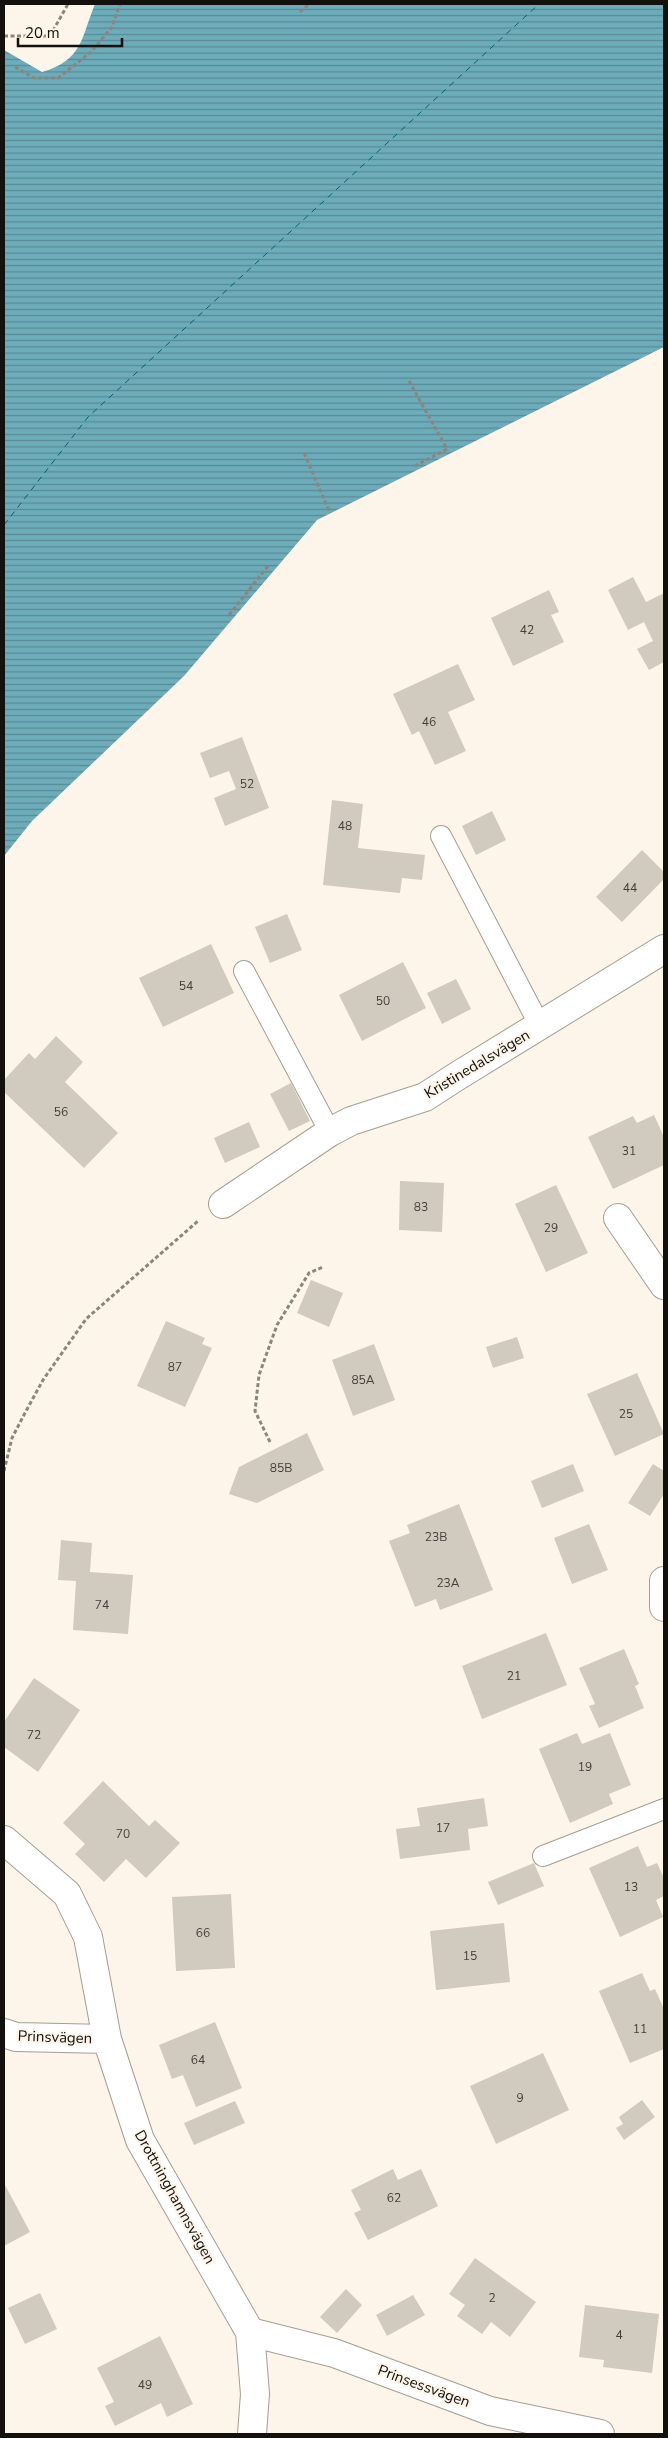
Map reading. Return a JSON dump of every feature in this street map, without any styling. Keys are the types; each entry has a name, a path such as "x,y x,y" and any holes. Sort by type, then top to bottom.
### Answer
{"street":[{"name":"Kristinedalsvägen","path":"223,1204 330,1132 351,1121 425,1097 664,949"},
{"path":"618,1218 664,1285"},
{"path":"664,1581 664,1607"},
{"name":"Drottninghamnsvägen","path":"4,1840 67,1894 88,1937 107,2039 140,2140 250,2332 255,2394 252,2434"},
{"name":"Prinsvägen","path":"4,2032 16,2037 107,2039"},
{"name":"Prinsessvägen","path":"250,2332 334,2353 490,2411 600,2434"}],"lane":[{"name":"Kristinedalsvägen","path":"441,836 540,1026"},
{"path":"244,971 330,1132"},
{"path":"543,1856 664,1808"}],"path":[{"path":"4,36 50,36 68,4"},
{"path":"15,67 34,78 58,78 91,52 112,27 120,4"},
{"path":"300,12 309,4"},
{"path":"409,381 447,449 415,466"},
{"path":"304,453 330,513"},
{"path":"229,615 268,566"},
{"path":"4,1471 12,1438 43,1380 86,1319 192,1225"},
{"path":"270,1442 255,1412 260,1375 277,1325 309,1273 323,1267"}],"water":[{"path":"95,4 664,4 664,347 317,520 184,676 32,821 4,856 4,50 42,72 55,67 66,61 79,46"}],"building":[{"path":"633,577 646,602 664,593 664,662 649,670 637,649 653,641 644,622 628,630 608,590"},
{"path":"549,590 559,612 551,615 564,642 513,666 491,618"},
{"path":"458,664 475,700 448,712 466,751 435,765 419,731 412,735 393,694"},
{"path":"242,737 269,808 225,826 214,798 236,789 229,771 210,778 200,753"},
{"path":"332,800 363,804 358,848 425,855 422,880 402,878 400,893 323,885"},
{"path":"492,811 506,840 476,855 462,826"},
{"path":"642,850 664,872 664,879 622,922 596,897"},
{"path":"287,914 302,950 270,963 255,927"},
{"path":"211,944 234,993 163,1027 139,978"},
{"path":"403,962 426,1008 362,1041 339,995"},
{"path":"456,979 471,1009 442,1024 427,993"},
{"path":"56,1036 83,1062 65,1082 118,1133 84,1168 4,1092 4,1080 29,1053 35,1059"},
{"path":"291,1083 310,1121 289,1131 270,1094"},
{"path":"654,1115 664,1137 664,1165 613,1189 588,1137 633,1116 637,1123"},
{"path":"249,1122 260,1147 225,1163 214,1138"},
{"path":"400,1181 444,1183 442,1232 399,1230"},
{"path":"556,1185 588,1253 546,1272 515,1204"},
{"path":"311,1280 343,1293 329,1327 297,1313"},
{"path":"166,1321 205,1338 202,1344 212,1348 185,1407 137,1386"},
{"path":"517,1337 524,1358 493,1368 486,1347"},
{"path":"374,1344 395,1400 353,1416 332,1360"},
{"path":"637,1373 664,1434 615,1456 587,1394"},
{"path":"307,1433 324,1470 257,1503 229,1494 239,1467"},
{"path":"573,1464 584,1491 542,1508 531,1481"},
{"path":"653,1464 664,1471 664,1494 650,1516 628,1503"},
{"path":"459,1504 493,1590 440,1610 436,1599 415,1607 389,1541 410,1533 407,1525"},
{"path":"589,1524 608,1570 572,1584 554,1538"},
{"path":"61,1540 92,1543 90,1572 133,1575 128,1634 73,1630 76,1581 58,1580"},
{"path":"546,1633 567,1685 482,1719 462,1666"},
{"path":"624,1649 639,1684 635,1686 644,1708 599,1728 589,1706 595,1704 579,1668"},
{"path":"34,1678 80,1710 38,1772 4,1747 4,1722"},
{"path":"577,1733 582,1744 610,1733 631,1785 609,1794 613,1804 570,1823 539,1749"},
{"path":"103,1781 149,1826 155,1820 180,1843 146,1878 126,1859 104,1882 75,1854 85,1844 63,1823"},
{"path":"484,1798 488,1826 468,1829 470,1850 400,1859 396,1829 420,1826 417,1808"},
{"path":"638,1846 647,1867 657,1863 664,1878 664,1896 656,1900 663,1917 620,1937 589,1868"},
{"path":"534,1863 544,1886 498,1905 488,1882"},
{"path":"231,1894 235,1968 176,1971 172,1897"},
{"path":"504,1923 510,1982 436,1990 430,1931"},
{"path":"642,1973 650,1991 655,1989 664,2009 664,2049 630,2063 599,1991"},
{"path":"215,2022 242,2088 196,2107 183,2075 172,2079 159,2045"},
{"path":"543,2053 569,2110 496,2144 470,2086"},
{"path":"642,2100 655,2117 624,2140 616,2128 623,2124 619,2117"},
{"path":"235,2101 245,2123 194,2145 184,2123"},
{"path":"393,2169 398,2180 421,2169 438,2206 368,2240 354,2213 361,2210 351,2190"},
{"path":"4,2183 30,2232 4,2246"},
{"path":"475,2258 536,2302 510,2337 491,2322 482,2334 457,2316 465,2305 449,2294"},
{"path":"346,2289 362,2305 337,2333 320,2317"},
{"path":"40,2293 57,2329 25,2344 8,2308"},
{"path":"413,2295 425,2315 387,2336 376,2315"},
{"path":"585,2305 659,2314 652,2373 603,2367 604,2360 579,2357"},
{"path":"160,2336 193,2404 167,2417 161,2403 115,2426 105,2406 114,2402 97,2368"}],"ferry route":[{"path":"4,525 88,417 539,4"}]}
